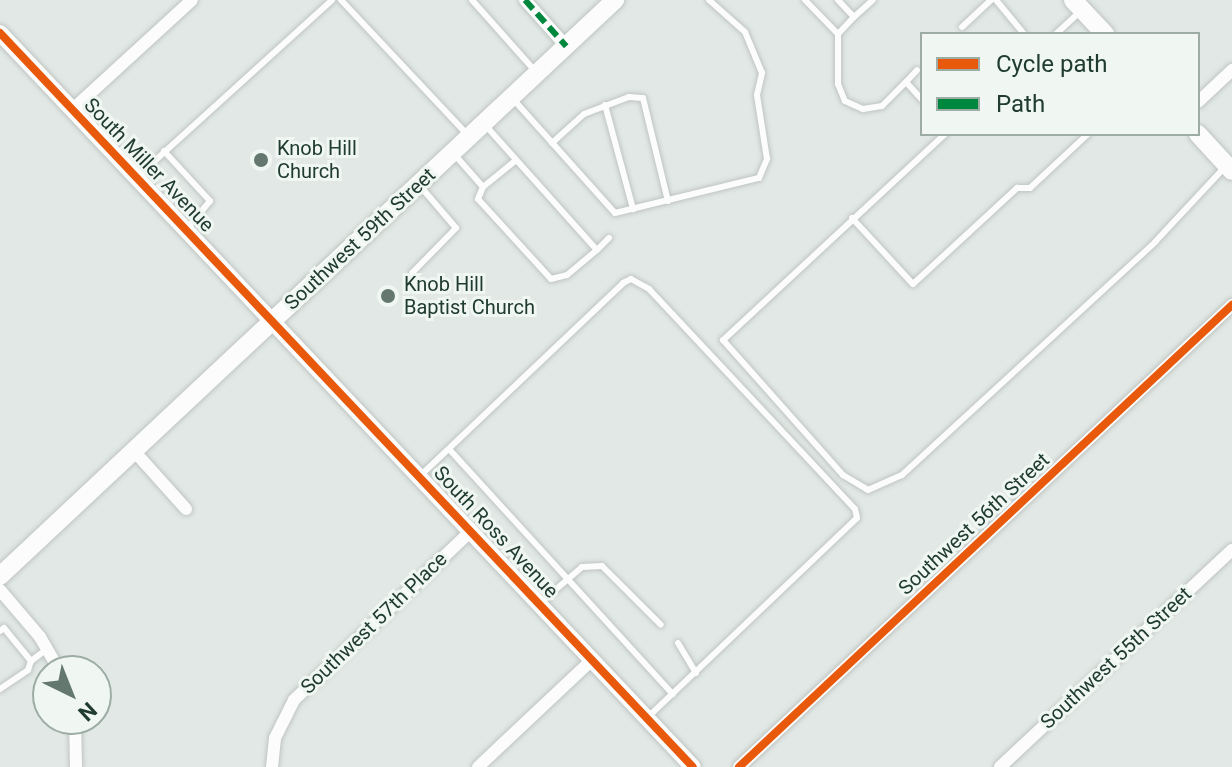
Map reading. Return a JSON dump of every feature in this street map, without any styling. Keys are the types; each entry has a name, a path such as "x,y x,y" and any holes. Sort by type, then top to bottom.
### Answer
{"main road":[{"name":"Southwest 59th Street","path":"0,576 615,0"},
{"path":"1078,5 1103,32"},
{"path":"1200,136 1229,168"}],"street":[{"path":"73,109 192,0"},
{"path":"544,0 529,5 566,46"},
{"name":"South Miller Avenue","path":"0,33 274,320"},
{"path":"1200,100 1232,70"},
{"name":"Southwest 56th Street","path":"739,767 1232,305"},
{"name":"South Ross Avenue","path":"274,320 693,767"},
{"path":"134,451 186,509"},
{"name":"Southwest 57th Place","path":"272,767 275,738 294,700 472,530"},
{"name":"Southwest 55th Street","path":"1000,767 1232,550"},
{"path":"0,590 52,655"},
{"path":"478,767 592,660"},
{"path":"75,735 76,767"}],"lane":[{"path":"137,177 332,0"},
{"path":"341,0 469,137"},
{"path":"472,0 537,73"},
{"path":"511,97 615,213 748,182 766,169 757,95 762,73 745,32 709,0"},
{"path":"805,0 838,34"},
{"path":"838,0 854,17"},
{"path":"873,0 838,34 838,84 845,101 863,109 882,106 917,70"},
{"path":"962,27 993,0 1022,32"},
{"path":"1058,32 1078,5"},
{"path":"906,82 920,98"},
{"path":"552,143 584,114 637,97 647,104 668,201"},
{"path":"605,105 633,209"},
{"path":"484,123 597,250"},
{"path":"943,136 723,340 843,475 868,490 902,475 1155,242 1229,168"},
{"path":"852,218 913,284 1017,188 1030,188 1086,136"},
{"path":"164,151 210,201 186,228"},
{"path":"452,153 483,187"},
{"path":"515,161 483,187 478,199 551,279 567,275 609,238"},
{"path":"412,273 456,228 418,185"},
{"path":"421,475 623,283 631,279 649,289 855,509 857,518 647,718"},
{"path":"449,449 673,694"},
{"path":"540,603 582,567 602,566 661,625"},
{"path":"0,631 4,628 31,661"},
{"path":"678,643 696,673"},
{"path":"0,689 28,670 31,661 48,648"}],"marked path":[{"path":"525,0 566,46"}],"cycle path":[{"path":"0,33 693,767"},
{"path":"739,767 1232,305"}],"place":[{"name":"Knob Hill Church","path":"261,160"},
{"name":"Knob Hill Baptist Church","path":"388,296"}]}
